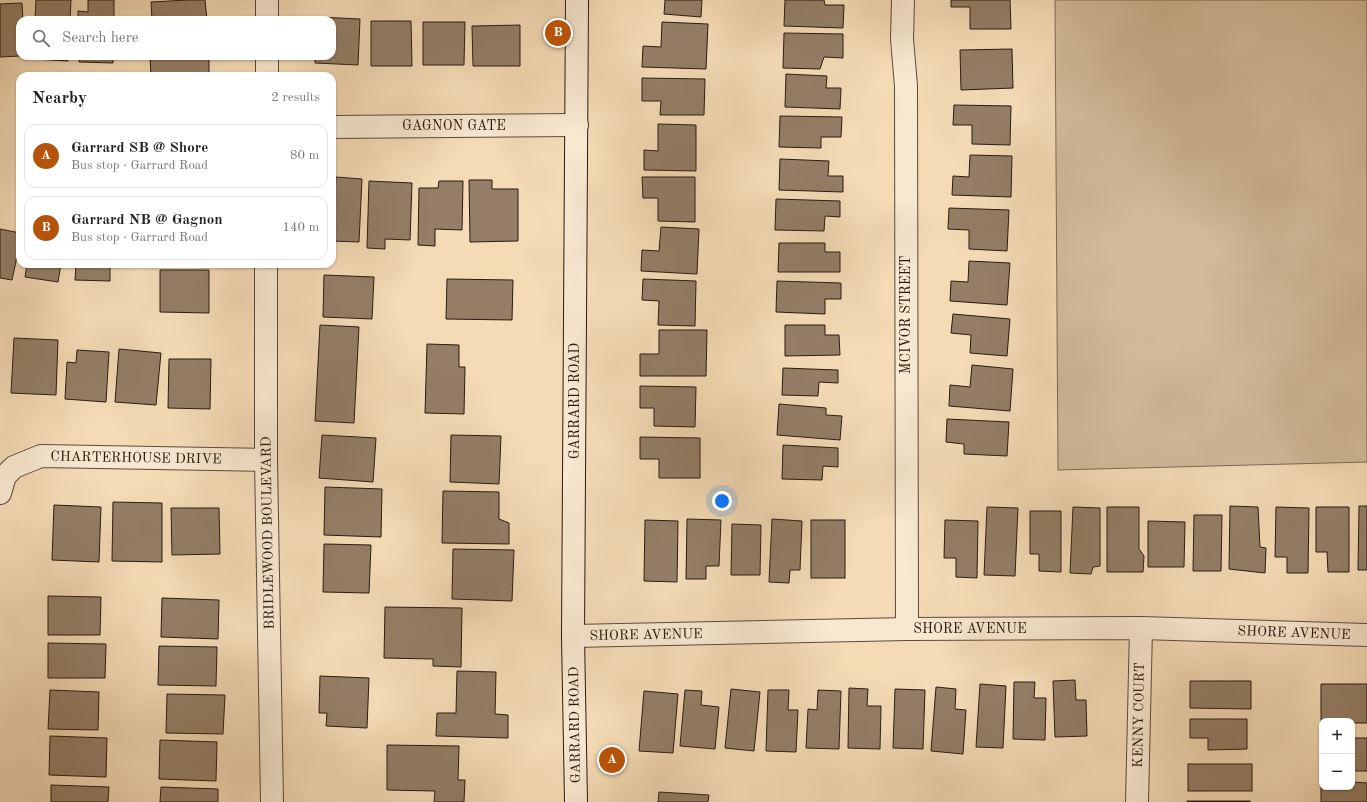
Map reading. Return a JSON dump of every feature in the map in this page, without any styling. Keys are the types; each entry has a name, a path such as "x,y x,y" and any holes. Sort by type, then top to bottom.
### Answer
{"street":[{"path":"266,0 266,16"},
{"name":"GARRARD ROAD","path":"576,802 573,636 577,0"},
{"name":"MCIVOR STREET","path":"903,0 902,39 906,86 907,629"},
{"path":"267,60 267,72"},
{"name":"GAGNON GATE","path":"336,127 577,125"},
{"name":"BRIDLEWOOD BOULEVARD","path":"266,268 266,460 272,802"},
{"name":"CHARTERHOUSE DRIVE","path":"0,493 5,476 14,467 41,456 266,460"},
{"name":"SHORE AVENUE","path":"573,636 907,629 1141,628 1367,635"},
{"name":"KENNY COURT","path":"1136,802 1141,628"}],"shaded area":[{"path":"1055,0 1367,0 1367,462 1058,470"}],"building":[{"path":"36,0 71,0 70,16 35,16"},
{"path":"88,0 114,0 114,16 78,16 78,11 88,12"},
{"path":"205,0 207,16 152,16 151,2"},
{"path":"665,0 702,0 701,17 664,14"},
{"path":"785,0 824,0 825,5 844,5 843,28 784,26"},
{"path":"951,0 1010,0 1011,29 970,29 970,7 951,7"},
{"path":"22,3 23,16 16,16 16,56 0,57 0,4"},
{"path":"336,18 360,19 358,65 315,63 315,60 336,60"},
{"path":"371,21 411,21 412,66 371,66"},
{"path":"423,22 465,22 464,65 423,65"},
{"path":"662,22 708,24 706,69 642,67 643,46 661,47"},
{"path":"520,25 520,66 473,66 472,26"},
{"path":"784,33 843,34 843,58 824,57 820,69 783,68"},
{"path":"1012,49 1013,88 961,90 960,50"},
{"path":"79,60 113,60 113,63 79,62"},
{"path":"150,60 209,60 209,72 151,72"},
{"path":"786,74 827,76 826,88 841,88 840,109 785,107"},
{"path":"642,78 705,79 704,115 660,115 661,101 642,101"},
{"path":"954,105 1011,106 1010,145 972,144 972,125 953,125"},
{"path":"780,116 842,117 841,137 821,137 821,148 779,147"},
{"path":"658,124 696,125 696,171 644,170 644,150 658,151"},
{"path":"970,155 1012,156 1011,197 952,195 953,176 969,177"},
{"path":"780,159 829,161 828,176 843,176 843,192 779,190"},
{"path":"336,177 362,179 359,242 336,241"},
{"path":"642,177 695,177 695,222 658,221 658,198 643,198"},
{"path":"469,180 492,180 492,189 518,189 518,241 470,242"},
{"path":"369,181 412,183 410,240 385,239 385,249 367,248"},
{"path":"439,181 463,181 462,230 435,229 435,246 418,245 419,188 438,188"},
{"path":"776,199 840,201 840,217 825,216 824,231 775,230"},
{"path":"949,208 1009,210 1007,251 969,249 969,230 948,229"},
{"path":"661,227 699,229 697,274 641,271 642,250 659,251"},
{"path":"0,229 16,232 16,262 12,280 0,278"},
{"path":"779,243 825,243 825,252 840,252 840,272 778,272"},
{"path":"969,261 1010,263 1007,305 950,301 951,281 968,282"},
{"path":"26,268 60,268 58,282 25,277"},
{"path":"76,268 110,268 110,281 75,280"},
{"path":"160,270 209,270 209,313 160,312"},
{"path":"324,275 374,277 372,319 323,317"},
{"path":"447,279 513,280 512,320 446,319"},
{"path":"643,279 696,281 695,326 658,325 659,301 642,300"},
{"path":"777,281 841,283 841,299 825,299 825,314 776,312"},
{"path":"953,314 1010,319 1007,356 970,353 971,335 951,333"},
{"path":"320,325 359,327 354,423 315,421"},
{"path":"785,325 825,325 825,335 839,335 840,355 785,356"},
{"path":"659,330 707,330 706,376 640,376 640,354 659,354"},
{"path":"14,338 58,340 56,395 11,393"},
{"path":"427,344 459,345 459,367 465,367 464,414 425,413"},
{"path":"119,349 161,353 156,405 115,402"},
{"path":"77,350 109,352 106,402 65,399 67,362 76,363"},
{"path":"169,359 211,359 210,409 168,408"},
{"path":"972,365 1013,369 1010,411 949,406 950,385 970,387"},
{"path":"783,368 838,370 838,383 819,382 818,396 782,395"},
{"path":"640,386 696,387 695,427 654,426 654,408 640,408"},
{"path":"779,404 826,408 826,415 842,416 840,440 777,435"},
{"path":"947,419 1009,422 1007,456 964,454 964,444 946,442"},
{"path":"322,435 376,438 373,482 319,478"},
{"path":"451,435 501,436 499,484 450,482"},
{"path":"640,437 700,438 700,478 659,478 659,459 640,459"},
{"path":"783,445 838,448 838,467 823,466 822,480 782,479"},
{"path":"325,487 382,489 381,537 324,535"},
{"path":"443,491 499,492 499,519 509,523 509,544 442,543"},
{"path":"113,502 162,503 162,562 112,561"},
{"path":"54,505 101,507 99,562 52,560"},
{"path":"1230,506 1258,507 1260,547 1266,548 1265,573 1229,569"},
{"path":"1359,506 1367,506 1367,570 1358,570"},
{"path":"987,507 1018,508 1015,576 984,575"},
{"path":"1073,507 1100,508 1100,566 1093,567 1091,574 1070,573"},
{"path":"1107,507 1139,507 1139,549 1144,556 1143,572 1107,572"},
{"path":"1276,507 1309,508 1308,573 1287,573 1287,557 1275,557"},
{"path":"1316,507 1349,507 1349,572 1328,572 1327,552 1316,552"},
{"path":"171,508 219,508 220,554 172,555"},
{"path":"1030,511 1061,511 1061,572 1039,571 1039,554 1030,554"},
{"path":"1194,515 1222,515 1221,571 1193,571"},
{"path":"687,519 721,520 719,566 706,566 706,579 686,579"},
{"path":"772,519 802,521 800,570 790,570 789,583 769,582"},
{"path":"645,520 678,521 677,582 644,581"},
{"path":"811,520 845,520 845,578 811,578"},
{"path":"945,520 978,521 977,578 956,577 956,558 944,558"},
{"path":"1148,521 1185,522 1184,567 1148,567"},
{"path":"732,524 761,525 760,575 731,575"},
{"path":"324,544 371,545 369,593 323,592"},
{"path":"453,549 514,550 512,601 452,599"},
{"path":"48,596 101,597 100,635 48,635"},
{"path":"162,598 219,600 218,639 161,637"},
{"path":"385,607 462,608 461,667 433,666 433,659 384,658"},
{"path":"48,643 106,644 105,678 48,678"},
{"path":"159,646 217,647 216,686 158,685"},
{"path":"457,671 496,672 495,714 508,715 508,738 436,736 437,713 456,713"},
{"path":"320,676 369,678 367,728 326,726 327,713 319,713"},
{"path":"1075,680 1076,700 1086,700 1087,736 1055,737 1053,681"},
{"path":"1190,681 1251,681 1251,709 1190,708"},
{"path":"1014,682 1035,682 1034,698 1046,698 1045,740 1013,739"},
{"path":"980,684 1006,686 1003,748 976,747"},
{"path":"1321,684 1367,684 1367,723 1355,723 1355,718 1321,718"},
{"path":"936,687 956,689 955,709 966,710 963,754 931,751"},
{"path":"849,688 868,689 867,706 881,706 880,749 848,748"},
{"path":"731,689 760,692 754,751 725,748"},
{"path":"895,689 925,690 923,749 893,748"},
{"path":"50,690 99,692 98,730 48,729"},
{"path":"685,690 702,691 701,705 719,707 715,749 680,746"},
{"path":"768,690 789,690 788,710 798,710 796,752 766,751"},
{"path":"818,690 841,691 839,749 806,748 808,709 817,710"},
{"path":"644,691 678,694 673,753 639,751"},
{"path":"167,694 225,695 223,734 166,733"},
{"path":"1190,719 1247,719 1247,749 1208,750 1208,738 1190,738"},
{"path":"50,736 107,738 106,777 49,775"},
{"path":"1355,738 1367,738 1367,771 1355,771"},
{"path":"160,740 217,742 216,781 159,779"},
{"path":"387,745 459,746 458,780 465,780 464,802 434,802 435,791 387,790"},
{"path":"1188,764 1252,764 1252,791 1188,791"},
{"path":"1355,782 1367,783 1367,802 1321,802 1321,790 1355,790"},
{"path":"51,785 109,787 108,802 51,802"},
{"path":"161,787 218,789 218,802 160,802"},
{"path":"659,792 709,795 708,802 658,802"},
{"path":"1250,801 1250,802 1187,802"}],"place":[{"name":"Garrard NB @ Gagnon","path":"558,33"},
{"name":"Garrard SB @ Shore","path":"612,760"}]}
